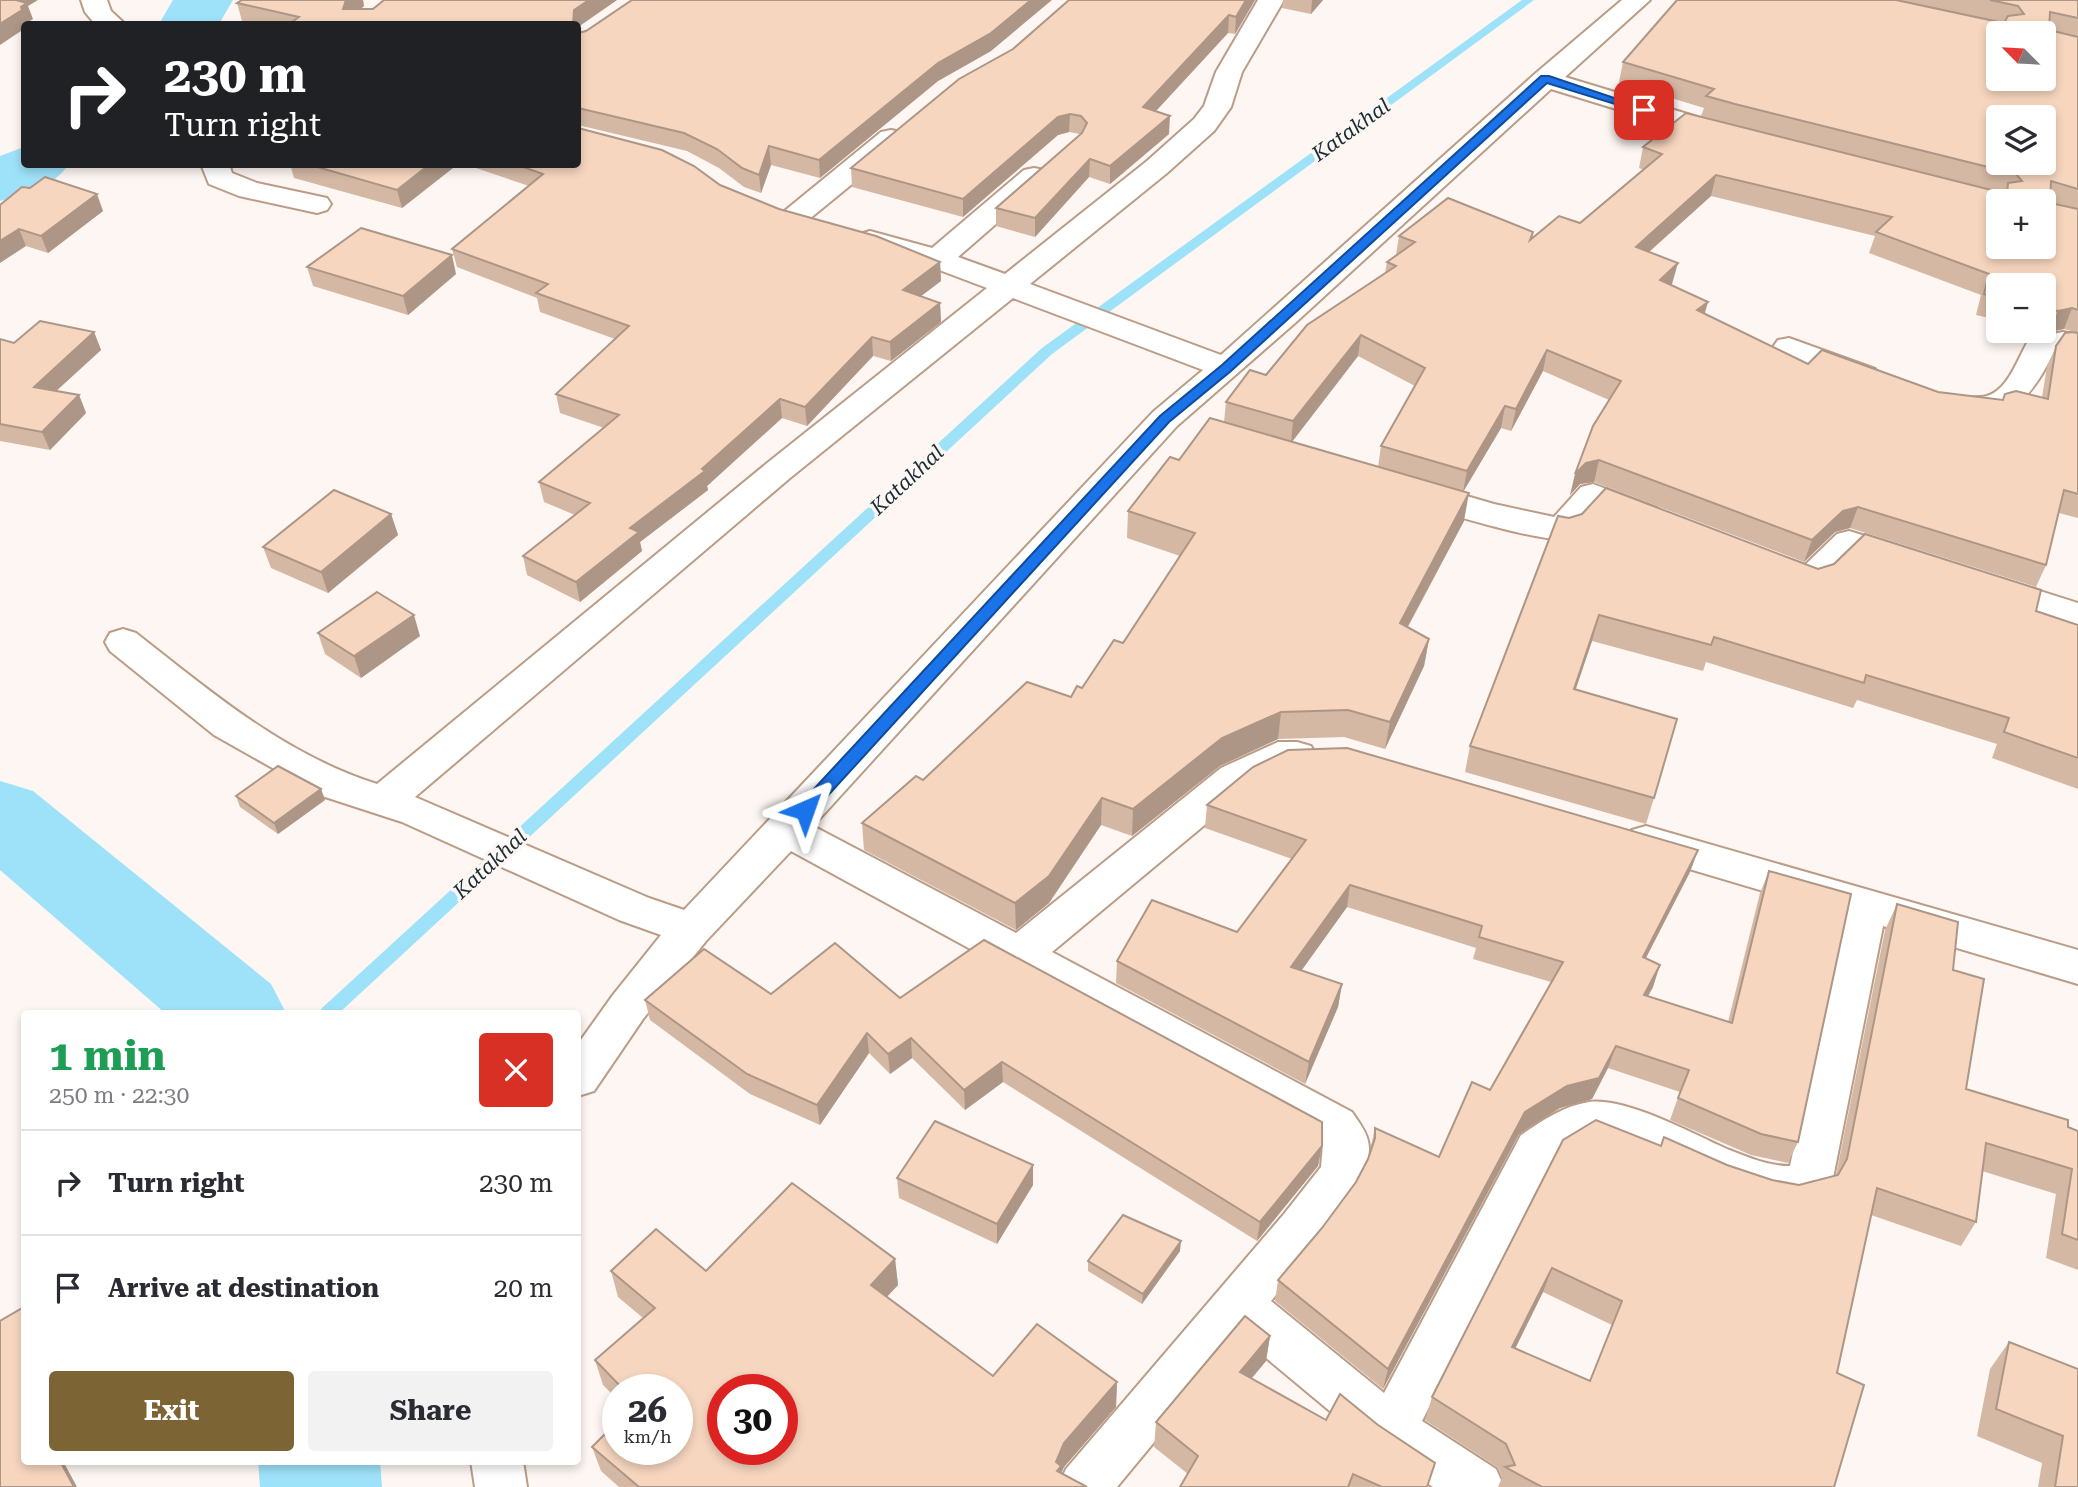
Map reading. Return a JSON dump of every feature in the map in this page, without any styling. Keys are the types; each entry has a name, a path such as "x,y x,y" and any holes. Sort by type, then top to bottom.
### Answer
{"street":[{"path":"94,0 96,9 106,21"},
{"path":"399,807 778,471 1018,289 1204,125 1217,107 1229,72 1271,0"},
{"path":"581,1074 628,1006 691,929 786,830 1164,419 1226,368 1545,79 1637,0"},
{"path":"1545,79 1719,134 1757,143"},
{"path":"908,124 806,222 937,258 1226,368"},
{"path":"937,258 1052,159"},
{"path":"216,168 219,178 249,190 317,204"},
{"path":"1941,404 1979,408 2005,400 2035,360 2041,345 2063,341 2078,345"},
{"path":"1789,348 1891,385"},
{"path":"1164,419 1202,430"},
{"path":"1379,482 1490,514 1562,530 1593,495 1677,528"},
{"path":"1750,556 1810,580 1849,542 2078,616"},
{"path":"123,642 227,725 336,786 399,807 634,909 691,929"},
{"path":"1020,954 1235,778 1278,756 1331,755"},
{"path":"786,830 1336,1126 1346,1142 1343,1173 1301,1229 1084,1487"},
{"path":"1612,832 2078,967"},
{"path":"1391,1430 1538,1149 1567,1129 1593,1121 1625,1127 1768,1185 1799,1186 1809,1183 1867,905"},
{"path":"1238,1304 1391,1430 1478,1487"},
{"path":"498,1465 501,1487"}],"building":[{"path":"0,0 27,3 21,7 22,10 0,24"},
{"path":"242,0 346,0 343,9 373,9 384,0 589,0 574,10 573,21 293,21 299,17 237,3"},
{"path":"632,0 1031,0 991,33 938,63 819,160 769,146 759,175 742,168 717,149 684,133 581,109 581,32"},
{"path":"1069,0 1246,0 1236,17 1229,15 1143,107 1170,116 1110,166 1090,159 1035,218 996,208 1082,133 1087,123 1081,116 1070,114 1058,117 963,199 851,168 959,79 1013,49"},
{"path":"1677,0 1896,0 1995,21 1986,21 1986,91 2056,91 2056,32 2078,37 2078,189 2051,181 2051,189 2007,189 2008,183 2022,181 2017,175 2056,175 2056,105 1986,105 1986,167 1706,96 1714,89 1623,62"},
{"path":"1990,0 2078,0 2078,18 2050,12 2050,21 2005,21 2008,16 2024,14 2018,6"},
{"path":"1686,113 1987,189 1986,259 2056,259 2056,204 2078,209 2078,310 2072,308 2056,311 2056,273 1986,273 1876,232 1892,217 1716,175 1636,247 1678,263 1660,280 1708,302 1697,310 1808,364 1822,350 1938,392 2003,400 2005,394 2016,391 2048,399 2056,346 2065,333 2078,333 2078,494 2064,490 2046,565 1858,507 1843,511 1812,540 1599,460 1586,463 1575,474 1593,426 1621,381 1547,350 1516,409 1505,406 1467,471 1381,446 1425,368 1361,335 1293,421 1226,402 1250,370 1266,375 1307,325 1396,266 1387,262 1415,242 1399,236 1448,198 1533,232 1530,240 1559,216 1580,223 1662,154 1643,147"},
{"path":"581,129 662,150 694,166 720,185 779,209 876,236 940,262 903,290 940,303 890,342 872,337 805,407 780,399 702,469 705,471 630,528 639,532 576,582 523,556 590,503 539,482 619,415 556,394 629,326 536,293 548,284 452,249 543,174 526,168 581,168"},
{"path":"321,168 425,168 397,190"},
{"path":"45,177 97,194 41,236 19,229 0,241 0,205 22,187 30,188"},
{"path":"361,228 452,255 403,296 307,267"},
{"path":"40,321 94,332 34,387 79,395 42,432 0,424 0,339 14,343"},
{"path":"1210,418 1469,493 1400,623 1429,639 1390,722 1348,710 1281,712 1222,738 1133,809 1102,798 1049,876 1015,903 862,823 916,776 923,780 1027,682 1071,697 1077,686 1082,688 1114,640 1123,643 1195,533 1128,511 1170,457 1179,460"},
{"path":"1606,488 1818,569 1834,564 1865,534 2041,590 2036,611 2078,625 2078,758 2004,732 2009,718 1866,675 1864,683 1714,637 1711,645 1599,615 1574,689 1677,719 1654,798 1470,746 1558,516 1569,518 1582,514"},
{"path":"334,490 391,514 321,572 263,547"},
{"path":"377,592 414,615 354,656 318,633"},
{"path":"1347,748 1698,850 1643,957 1660,965 1644,995 1732,1023 1769,871 1851,894 1798,1142 1761,1134 1678,1098 1689,1070 1616,1046 1599,1078 1567,1086 1525,1112 1388,1369 1278,1280 1356,1182 1368,1159 1375,1138 1375,1128 1439,1157 1472,1082 1490,1090 1563,962 1479,937 1482,926 1350,885 1291,967 1342,984 1309,1062 1117,961 1152,900 1237,932 1306,840 1207,805 1253,767 1288,750"},
{"path":"278,766 321,789 274,823 236,796"},
{"path":"1897,904 1958,922 1953,970 1984,979 1966,1089 2068,1120 2068,1127 2078,1131 2078,1240 2062,1234 2072,1169 1986,1143 1976,1222 1877,1188 1837,1373 1864,1385 1834,1487 1542,1487 1505,1467 1515,1465 1506,1444 1432,1397 1563,1140 1596,1120 1661,1146 1664,1137 1727,1165 1772,1180 1799,1185 1838,1175 1847,1159","holes":["1552,1268 1622,1301 1590,1381 1512,1347"]},
{"path":"984,940 1322,1122 1322,1146 1260,1222 1002,1062 964,1090 911,1038 888,1054 867,1033 817,1105 747,1074 645,1000 704,949 771,994 835,943 900,998"},
{"path":"935,1121 1033,1165 997,1224 897,1178"},
{"path":"792,1183 895,1259 871,1285 993,1376 1037,1324 1117,1382 1064,1443 1056,1462 1061,1466 1057,1471 1087,1487 639,1487 613,1465 693,1465 693,1374 609,1374 595,1360 655,1308 611,1271 656,1229 706,1271"},
{"path":"1123,1215 1181,1241 1143,1294 1088,1261"},
{"path":"21,1309 21,1465 62,1465 74,1487 0,1487 0,1321"},
{"path":"1245,1316 1270,1336 1240,1372 1326,1420 1340,1394 1378,1425 1435,1463 1427,1487 1382,1487 1353,1474 1348,1487 1180,1487 1198,1456 1156,1422"},
{"path":"2009,1342 2078,1369 2078,1487 2055,1487 2063,1436 1996,1409"},
{"path":"602,1437 602,1456 592,1447"}],"waterway":[{"name":"Katakhal","path":"191,21 203,0"},
{"name":"Katakhal","path":"331,1010 1047,351 1529,0"},
{"name":"Katakhal","path":"0,181 28,168"},
{"name":"Katakhal","path":"0,816 231,1010"},
{"name":"Katakhal","path":"319,1465 321,1487"}],"route":[{"path":"805,810 1164,419 1226,368 1545,79 1644,110"}]}
